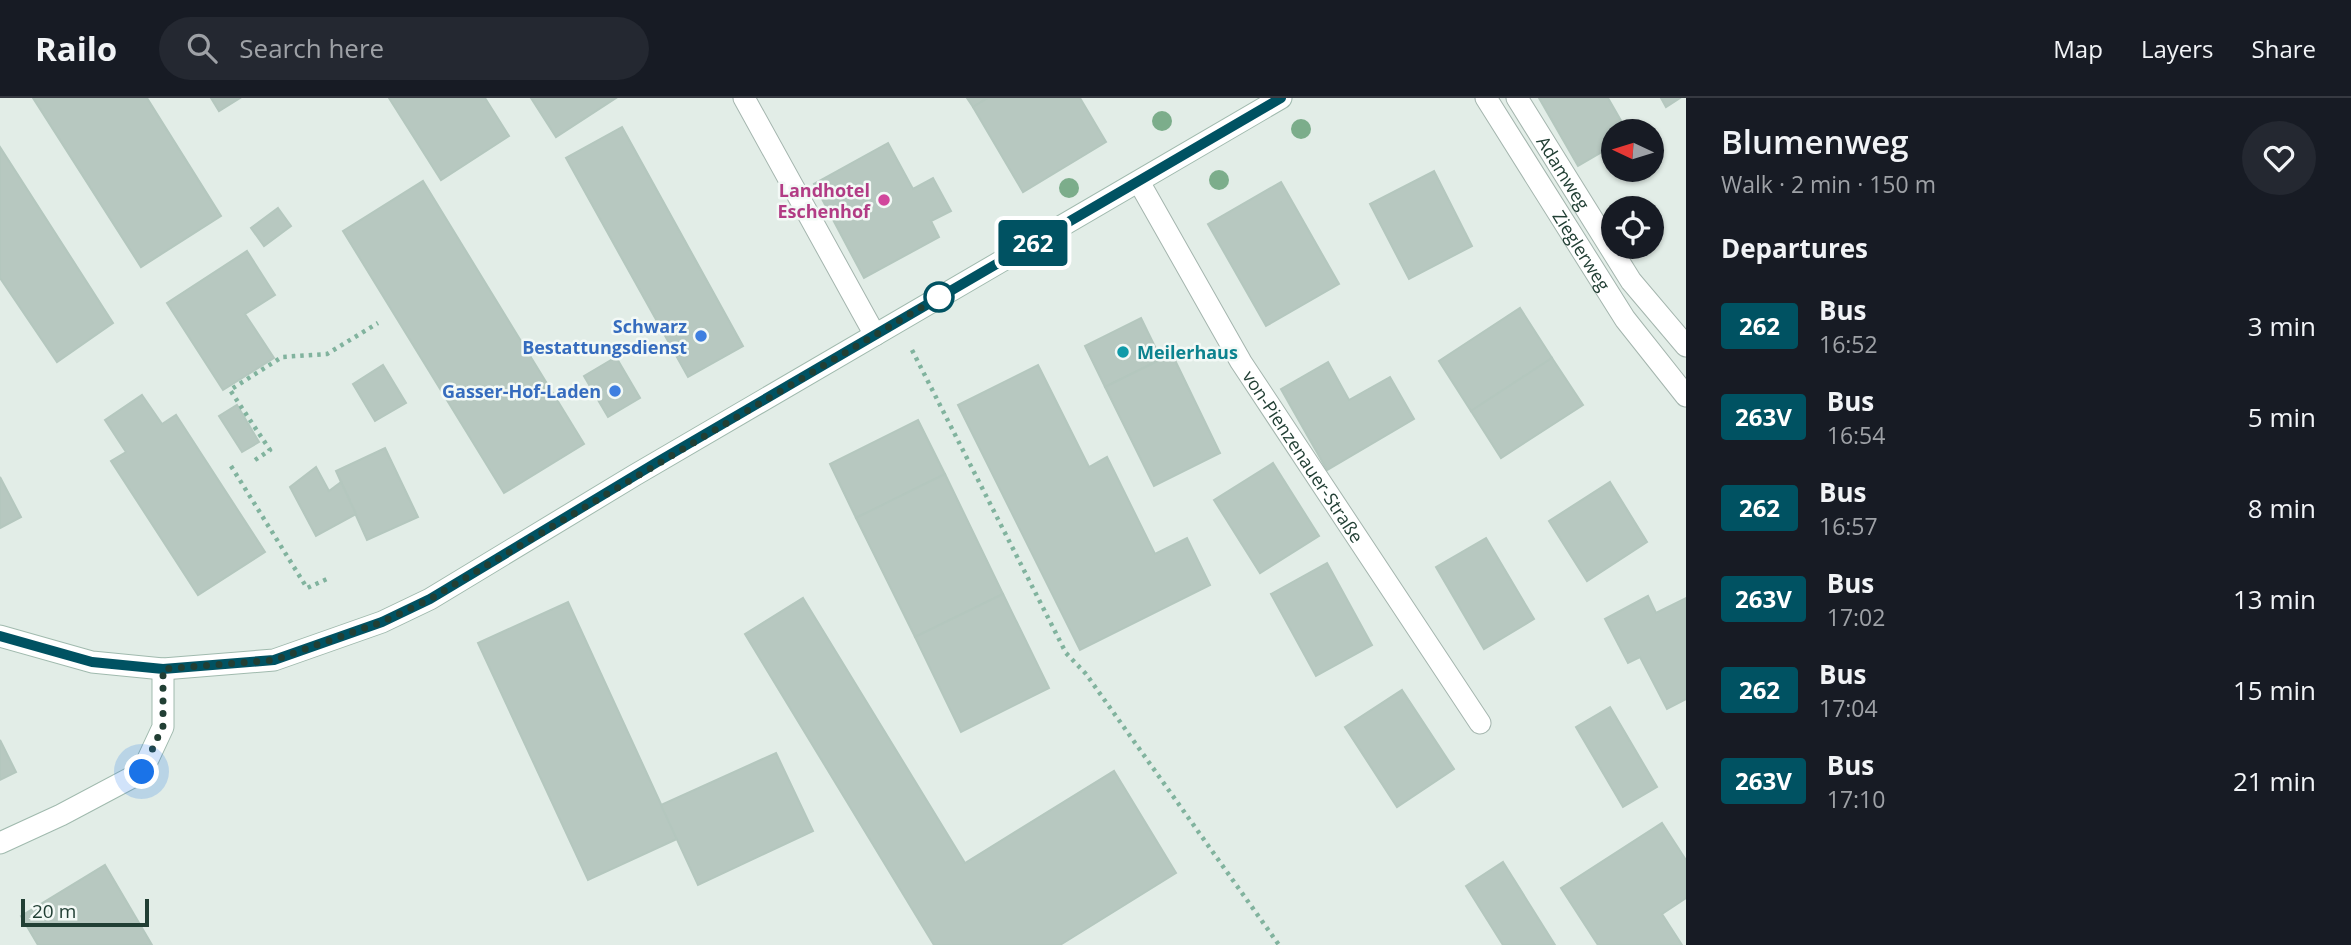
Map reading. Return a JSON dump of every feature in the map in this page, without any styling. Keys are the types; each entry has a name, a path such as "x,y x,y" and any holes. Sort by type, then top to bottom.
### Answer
{"street":[{"path":"744,98 875,335"},
{"path":"0,636 92,662 163,669 274,660 382,622 430,599 898,321 1281,98"},
{"name":"Zieglerweg","path":"1486,98 1625,319 1686,396"},
{"name":"Adamweg","path":"1517,98 1631,281 1686,346"},
{"name":"von-Pienzenauer-Straße","path":"1139,182 1241,362 1480,723"},
{"path":"0,843 61,815 142,772 163,726 163,669"}],"path":[{"path":"898,321 1066,653 1086,674 1279,945"},
{"path":"255,460 270,450 230,390 282,357 327,354 378,323"},
{"path":"231,466 307,588 327,579"}],"building":[{"path":"33,98 147,98 221,216 141,267"},
{"path":"211,98 240,98 219,111"},
{"path":"389,98 485,98 509,136 441,180"},
{"path":"531,98 616,98 556,137"},
{"path":"967,98 988,98 973,107"},
{"path":"988,98 1080,98 1106,142 1023,192 973,107"},
{"path":"1539,98 1608,98 1620,119 1601,119 1601,153 1578,166"},
{"path":"1661,98 1680,98 1666,107"},
{"path":"622,127 743,346 688,377 566,158"},
{"name":"Landhotel Eschenhof","path":"888,143 913,189 933,178 951,211 931,221 939,237 864,278 814,184"},
{"path":"0,147 113,323 57,362 0,278"},
{"path":"1434,171 1472,246 1409,279 1370,204"},
{"path":"423,181 584,444 504,493 343,231"},
{"path":"1281,182 1339,284 1266,326 1208,224"},
{"path":"278,208 291,226 264,246 251,228"},
{"path":"247,251 275,295 245,314 274,358 223,390 167,303"},
{"path":"1520,308 1552,358 1471,411 1439,361"},
{"name":"Meilerhaus","path":"1141,318 1161,359 1105,387 1085,346"},
{"path":"1172,354 1220,453 1154,486 1105,387"},
{"path":"616,357 640,398 608,417 584,376"},
{"path":"1552,358 1583,405 1501,458 1471,411"},
{"path":"1328,362 1349,400 1390,377 1414,419 1327,470 1281,389"},
{"path":"383,365 406,403 375,421 353,384"},
{"path":"1038,365 1089,467 1107,457 1155,554 1187,538 1210,585 1080,650 958,405"},
{"path":"142,395 162,424 176,415 265,552 198,595 111,461 126,452 105,420"},
{"path":"237,405 259,442 242,452 219,416"},
{"path":"918,420 945,474 856,518 830,464"},
{"path":"385,448 418,517 367,540 336,471"},
{"path":"1273,463 1319,536 1260,573 1214,500"},
{"path":"316,467 329,491 341,482 356,514 316,536 290,487"},
{"path":"945,474 1003,594 915,637 856,518"},
{"path":"0,477 21,517 0,528"},
{"path":"1610,482 1647,542 1587,581 1549,521"},
{"path":"1486,538 1534,619 1484,649 1436,567"},
{"path":"1327,563 1372,645 1316,676 1271,594"},
{"path":"1003,594 1049,688 961,732 915,637"},
{"path":"1648,596 1656,613 1686,598 1686,699 1667,709 1640,657 1628,663 1605,619"},
{"path":"803,598 965,863 1114,771 1176,873 1060,945 934,945 745,634"},
{"path":"568,602 677,839 588,880 478,643"},
{"path":"1402,690 1454,769 1397,807 1345,727"},
{"path":"1610,707 1657,787 1623,807 1576,727"},
{"path":"0,740 16,772 0,780"},
{"path":"776,753 813,831 698,885 661,805"},
{"path":"1662,823 1686,860 1686,898 1662,914 1682,945 1598,945 1561,888"},
{"path":"1503,862 1555,945 1503,945 1466,886"},
{"path":"105,865 152,945 38,945 21,916"}],"bus line":[{"name":"262","path":"0,636 92,662 163,669 274,660 382,622 430,599 659,461 1281,98"}],"place":[{"name":"Landhotel Eschenhof","path":"884,200"},
{"name":"Schwarz Bestattungsdienst","path":"701,336"},
{"name":"Meilerhaus","path":"1123,352"},
{"name":"Gasser-Hof-Laden","path":"615,391"}],"route":[{"path":"142,772 163,726 163,669 274,660 382,622 430,599 635,475 941,296 939,297"}]}
